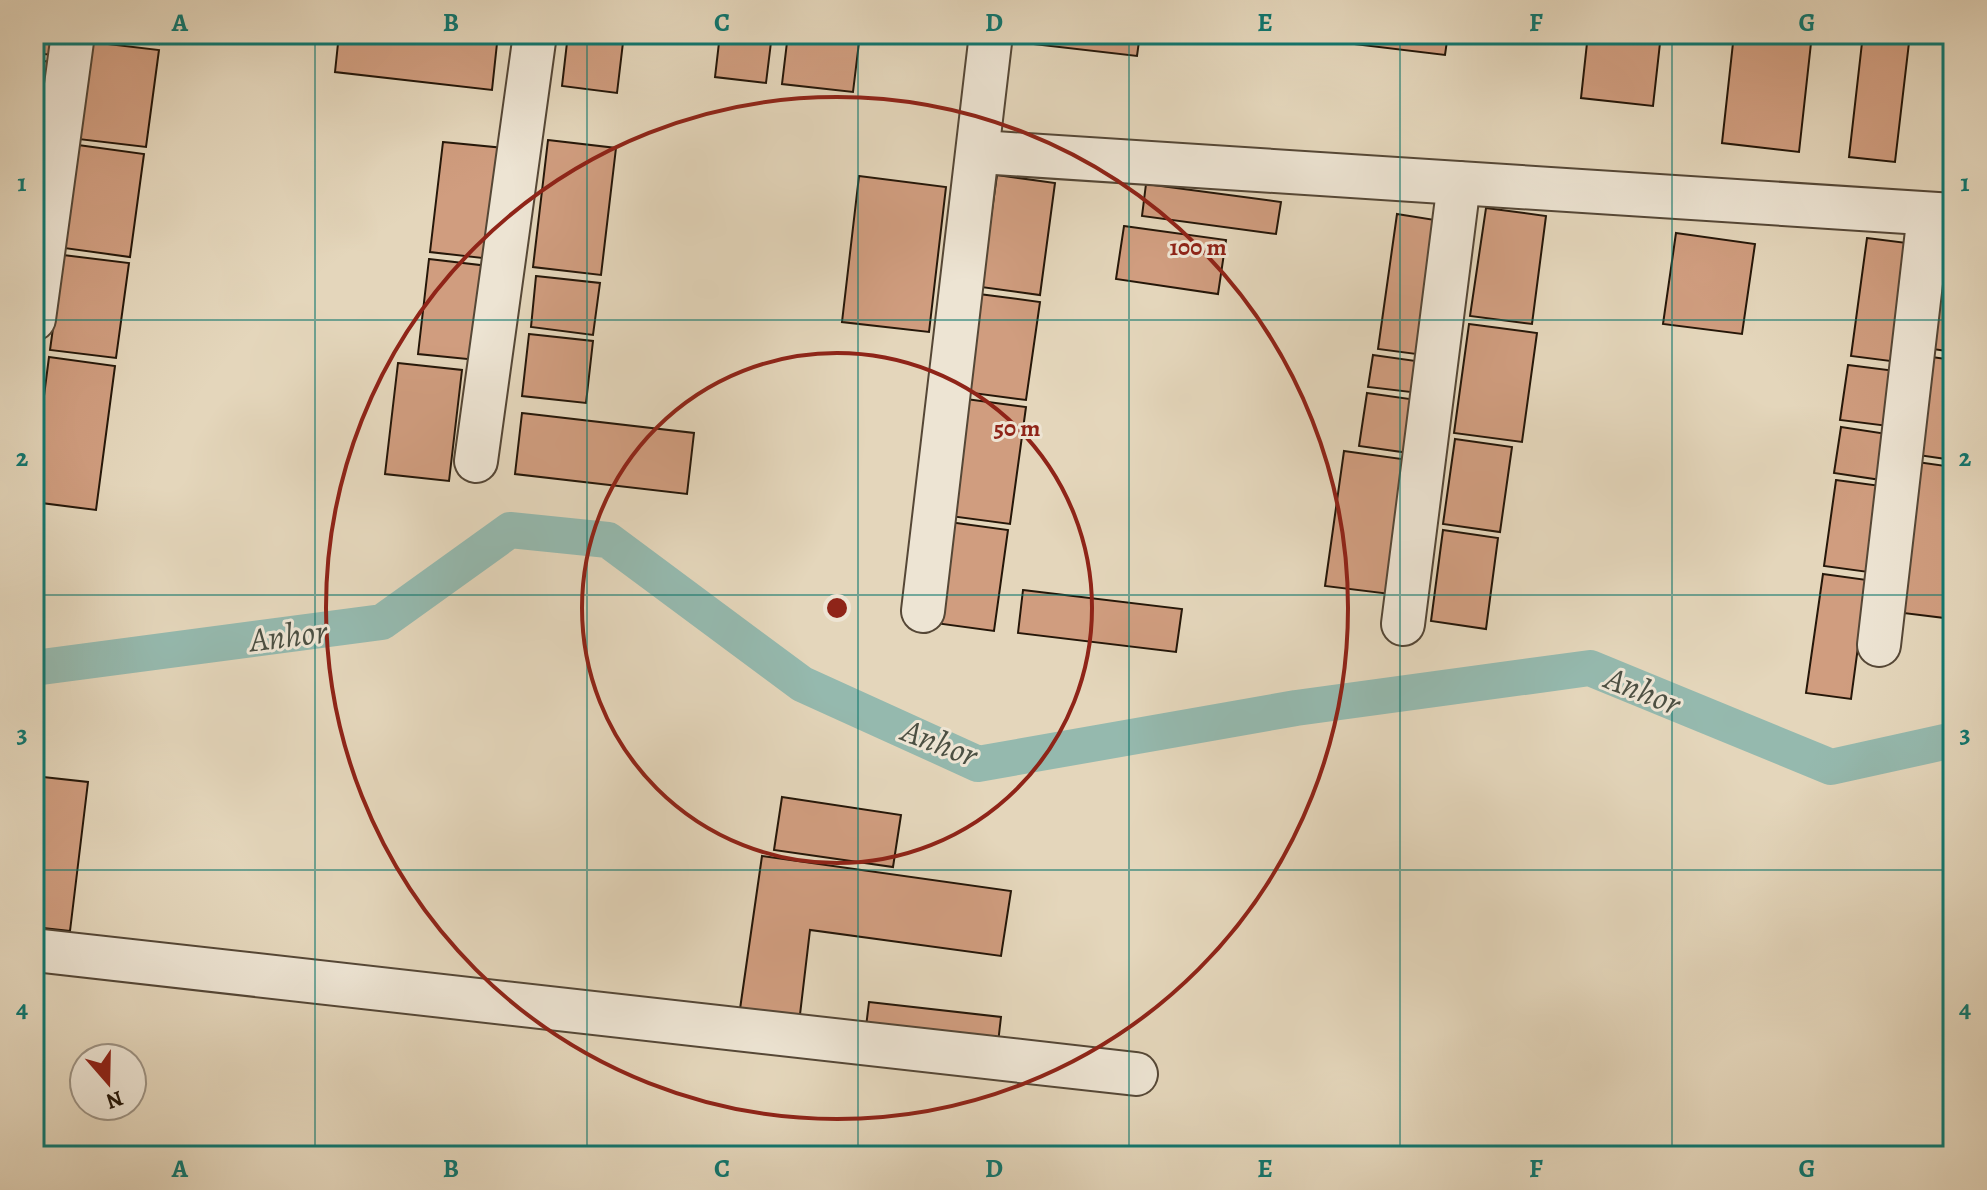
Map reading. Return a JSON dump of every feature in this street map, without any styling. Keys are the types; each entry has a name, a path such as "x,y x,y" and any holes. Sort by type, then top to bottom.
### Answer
{"street":[{"path":"34,319 73,34"},
{"path":"476,461 535,34"},
{"path":"923,611 980,152 991,34"},
{"path":"980,152 1941,214 1879,645"},
{"path":"1403,624 1459,183"},
{"path":"34,950 1136,1074"}],"building":[{"path":"34,34 56,34 53,55 34,53"},
{"path":"92,34 161,34 159,44"},
{"path":"339,34 498,34 492,90 335,72"},
{"path":"568,34 624,34 617,93 562,86"},
{"path":"720,34 772,34 766,83 715,77"},
{"path":"788,34 860,34 853,92 782,84"},
{"path":"1015,34 1140,34 1137,56 1015,42"},
{"path":"1271,34 1448,34 1445,55"},
{"path":"1588,34 1661,34 1653,106 1581,98"},
{"path":"1734,34 1812,34 1799,152 1722,143"},
{"path":"1863,34 1910,34 1895,162 1849,157"},
{"path":"91,42 159,50 146,147 78,139"},
{"path":"34,60 52,62 42,147 34,146"},
{"path":"548,140 616,148 601,275 533,267"},
{"path":"443,142 504,148 491,259 430,252"},
{"path":"78,145 144,154 130,257 64,248"},
{"path":"997,175 1055,183 1040,295 981,287"},
{"path":"859,176 946,187 929,332 842,322"},
{"path":"1146,184 1281,202 1276,234 1142,216"},
{"path":"1486,208 1546,216 1532,324 1470,316"},
{"path":"1397,214 1435,220 1416,354 1378,349"},
{"path":"1124,226 1226,240 1218,294 1116,279"},
{"path":"1676,233 1755,244 1742,334 1663,324"},
{"path":"1867,238 1915,244 1898,362 1851,356"},
{"path":"1948,247 1953,247 1953,352 1933,349"},
{"path":"63,255 129,263 116,358 50,350"},
{"path":"429,259 488,266 477,360 418,354"},
{"path":"536,276 600,283 593,335 531,327"},
{"path":"979,294 1040,302 1026,400 965,392"},
{"path":"1469,324 1537,333 1522,442 1454,433"},
{"path":"529,334 593,341 586,403 522,396"},
{"path":"1373,355 1423,362 1419,393 1368,387"},
{"path":"49,357 115,366 96,510 34,502 34,473"},
{"path":"1932,357 1953,360 1953,460 1918,455"},
{"path":"398,363 462,370 449,481 385,474"},
{"path":"1848,365 1896,371 1888,426 1840,420"},
{"path":"1367,393 1417,400 1409,453 1359,446"},
{"path":"966,399 1026,407 1010,524 950,516"},
{"path":"522,413 694,433 687,494 515,474"},
{"path":"1841,427 1887,434 1881,480 1834,473"},
{"path":"1455,439 1512,447 1500,532 1443,524"},
{"path":"1344,451 1409,460 1390,594 1325,586"},
{"path":"1917,462 1953,467 1953,619 1895,612"},
{"path":"1836,480 1881,486 1868,572 1824,566"},
{"path":"949,522 1008,530 994,631 935,623"},
{"path":"1443,530 1498,538 1486,629 1431,621"},
{"path":"1823,574 1867,580 1851,699 1806,693"},
{"path":"1023,590 1182,609 1176,652 1018,633"},
{"path":"34,776 88,782 70,931 34,927"},
{"path":"782,797 901,815 893,867 774,850"},
{"path":"762,856 1011,891 1001,956 810,930 799,1023 739,1016"},
{"path":"869,1002 1001,1017 998,1043 866,1027"}],"waterway":[{"name":"Anhor","path":"34,668 382,622 510,530 608,540 802,684 978,764 1296,708 1590,668 1831,767 1953,740"}]}
